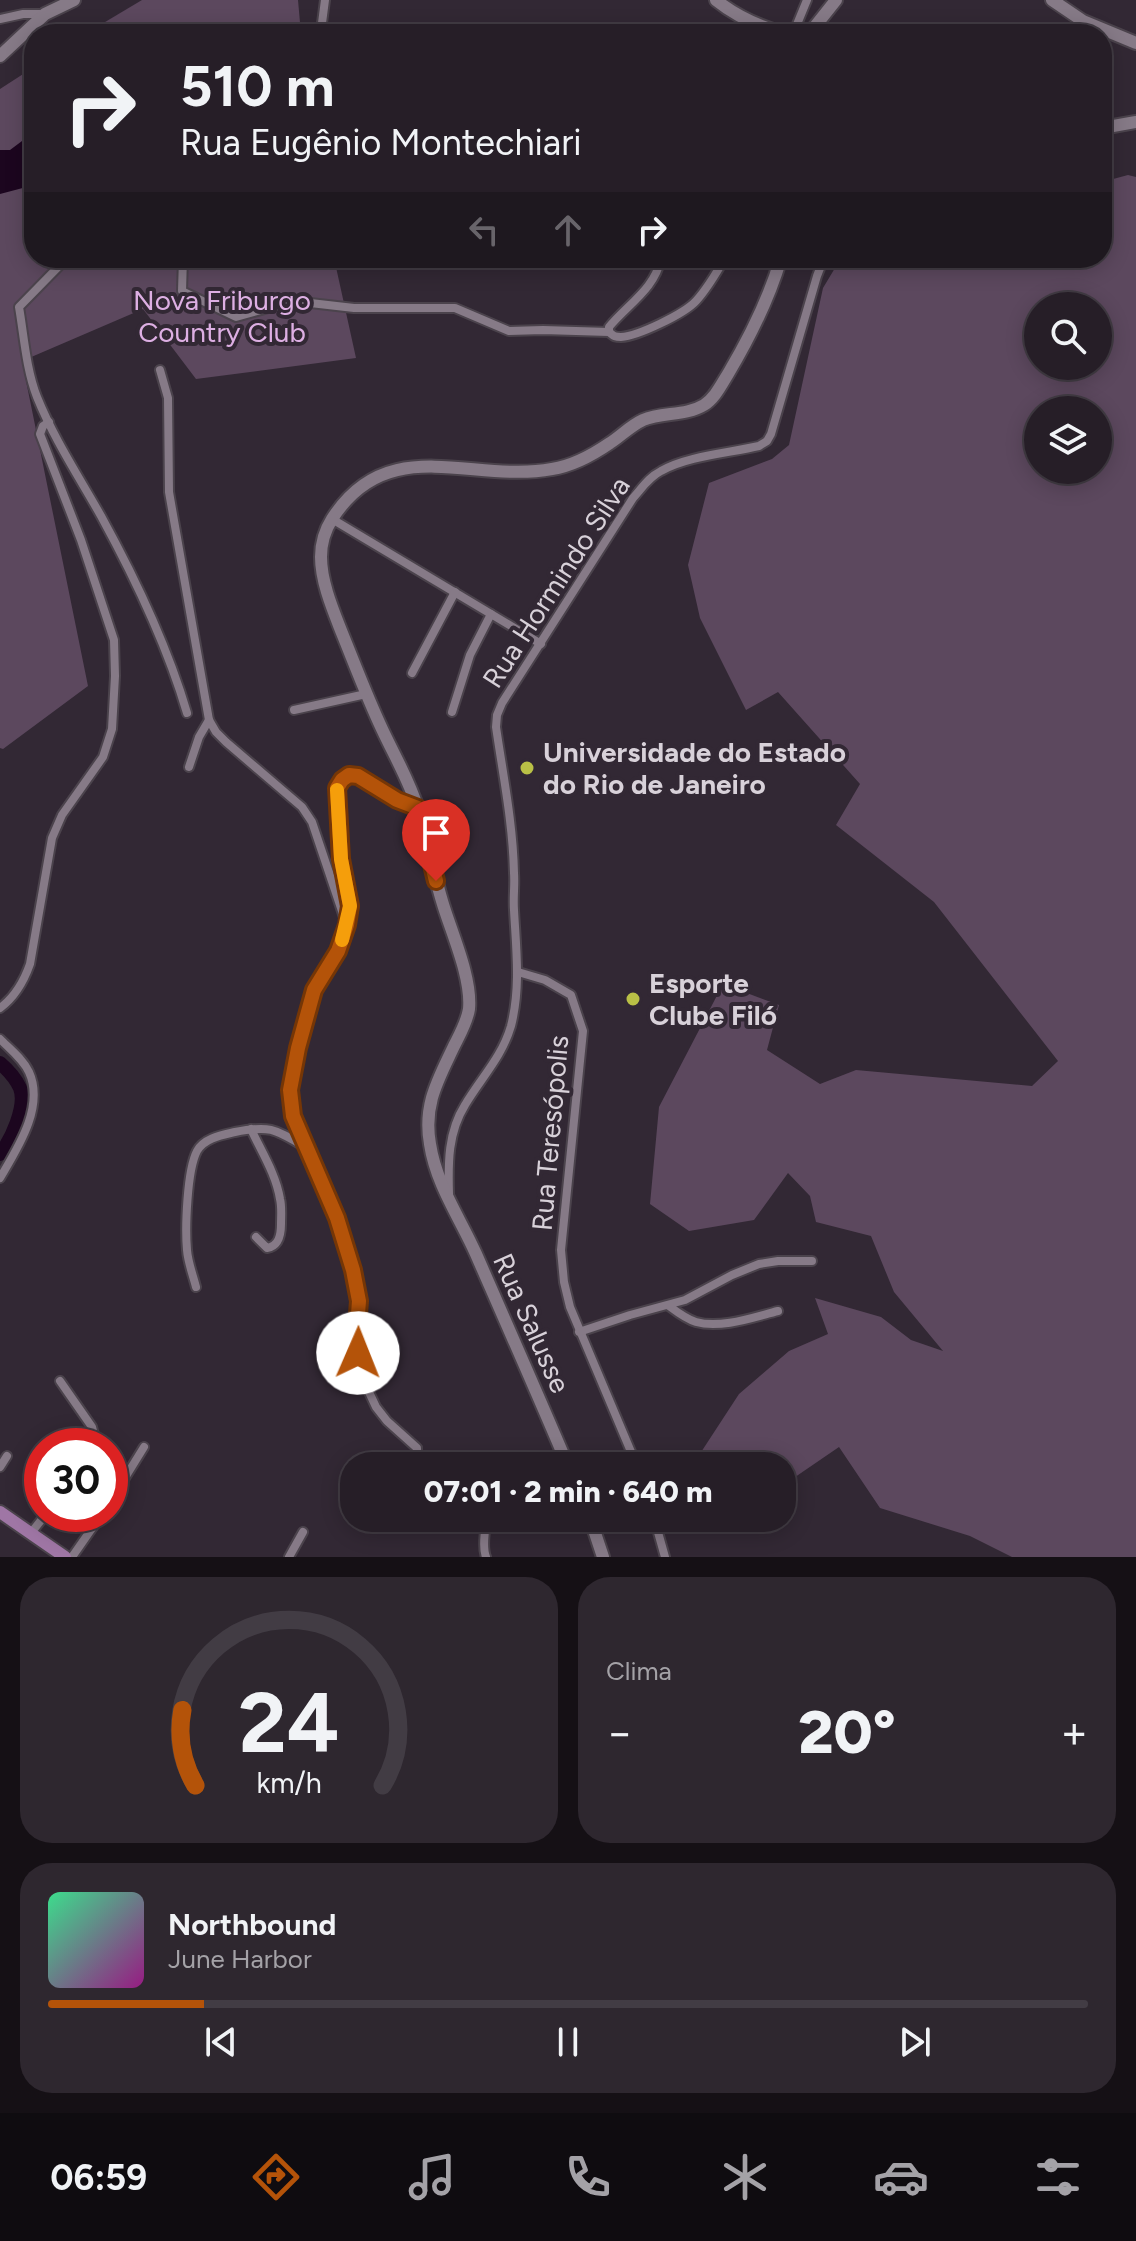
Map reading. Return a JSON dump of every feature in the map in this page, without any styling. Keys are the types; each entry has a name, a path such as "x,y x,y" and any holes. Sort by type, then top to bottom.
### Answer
{"main road":[{"path":"0,1512 65,1557"}],"street":[{"path":"34,24 45,14 74,0"},
{"path":"322,24 325,0"},
{"path":"716,0 751,24"},
{"path":"797,24 807,0"},
{"path":"817,24 836,0"},
{"path":"1052,0 1090,24"},
{"path":"0,19 23,14 45,14"},
{"path":"1112,33 1136,43"},
{"path":"0,56 24,34"},
{"path":"1112,126 1136,122"},
{"path":"57,268 19,307 34,389 145,605 180,688 187,713"},
{"path":"183,268 182,291 236,317 293,301 354,308 455,308 509,331 609,332 620,337 675,317 695,302 718,268"},
{"path":"609,332 609,327 638,299 659,268"},
{"path":"541,644 332,519 354,493 376,477 401,468 474,468 512,472 553,469 580,460 645,419 701,407 716,394 755,325 778,268"},
{"name":"Rua Hormindo Silva","path":"450,1200 447,1159 457,1119 503,1049 511,1025 518,972 514,872 497,715 633,498 649,480 662,470 676,465 759,446 767,441 780,407 820,268"},
{"path":"160,370 168,398 169,492 209,720 226,742 302,807 312,822 347,925"},
{"path":"0,1008 19,988 30,964 52,838 62,815 103,757 112,729 114,640 81,540 40,434 49,422"},
{"name":"Rua Salusse","path":"332,519 322,542 320,560 323,575 366,694 405,773 418,808 468,992 469,1008 465,1024 433,1092 427,1121 430,1148 440,1180 562,1452"},
{"path":"412,673 455,592"},
{"path":"452,712 470,655 491,614"},
{"path":"294,710 366,694"},
{"path":"189,767 199,737 209,720"},
{"path":"417,1452 417,1448 376,1407 361,1375 356,1340 359,1301 353,1270 337,1218 293,1116 290,1090 314,990 338,951 350,906 338,832 337,788 349,775 358,776 397,800 418,808"},
{"name":"Rua Teresópolis","path":"518,972 545,980 571,995 583,1031 561,1250 564,1282 579,1332 631,1452"},
{"path":"0,1039 25,1064 34,1087 33,1106 20,1143 0,1178"},
{"path":"196,1287 187,1252 187,1218 191,1171 197,1150 208,1140 219,1136 262,1127 277,1131 306,1147"},
{"path":"251,1129 281,1199 281,1231 277,1243 267,1248 256,1237"},
{"path":"579,1332 685,1300 759,1264 812,1261"},
{"path":"669,1306 685,1318 706,1324 737,1321 778,1311"},
{"path":"60,1381 92,1428"},
{"path":"128,1473 144,1447"},
{"path":"0,1467 7,1456"},
{"path":"72,1557 89,1532"},
{"path":"289,1557 303,1532"},
{"path":"486,1532 483,1550 486,1557"},
{"path":"595,1532 603,1557"},
{"path":"658,1532 665,1557"}],"green space":[{"path":"142,0 298,0 300,24 102,24"},
{"name":"Nova Friburgo Country Club","path":"24,73 24,268 336,268 356,358 196,379 143,309 22,361 88,686 3,749 0,748 0,89"},
{"path":"1128,175 1136,177 1136,1557 1012,1557 970,1536 880,1508 839,1447 796,1476 796,1452 701,1452 739,1394 789,1351 828,1334 815,1298 881,1317 911,1340 943,1351 894,1292 871,1236 816,1222 810,1196 788,1173 754,1220 689,1231 650,1204 659,1107 723,984 779,1005 767,1050 820,1084 856,1070 1032,1086 1058,1061 934,902 836,825 860,784 778,692 746,710 700,618 688,565 709,483 772,459 789,445 823,288 835,268 1112,268 1112,179"}],"shaded area":[{"path":"24,140 24,188 0,194 0,150 10,150"}],"waterway":[{"path":"0,1063 16,1081 22,1095 17,1122 0,1154"}],"slow traffic":[{"path":"337,790 341,859 350,906 342,940"}],"place":[{"name":"Universidade do Estado do Rio de Janeiro","path":"527,768"},
{"name":"Esporte Clube Filó","path":"633,999"}],"route":[{"path":"358,1353 359,1301 353,1270 337,1218 293,1116 290,1090 314,990 338,951 347,925 350,906 338,832 337,788 342,780 349,775 358,776 397,800 418,808 436,881"}]}
